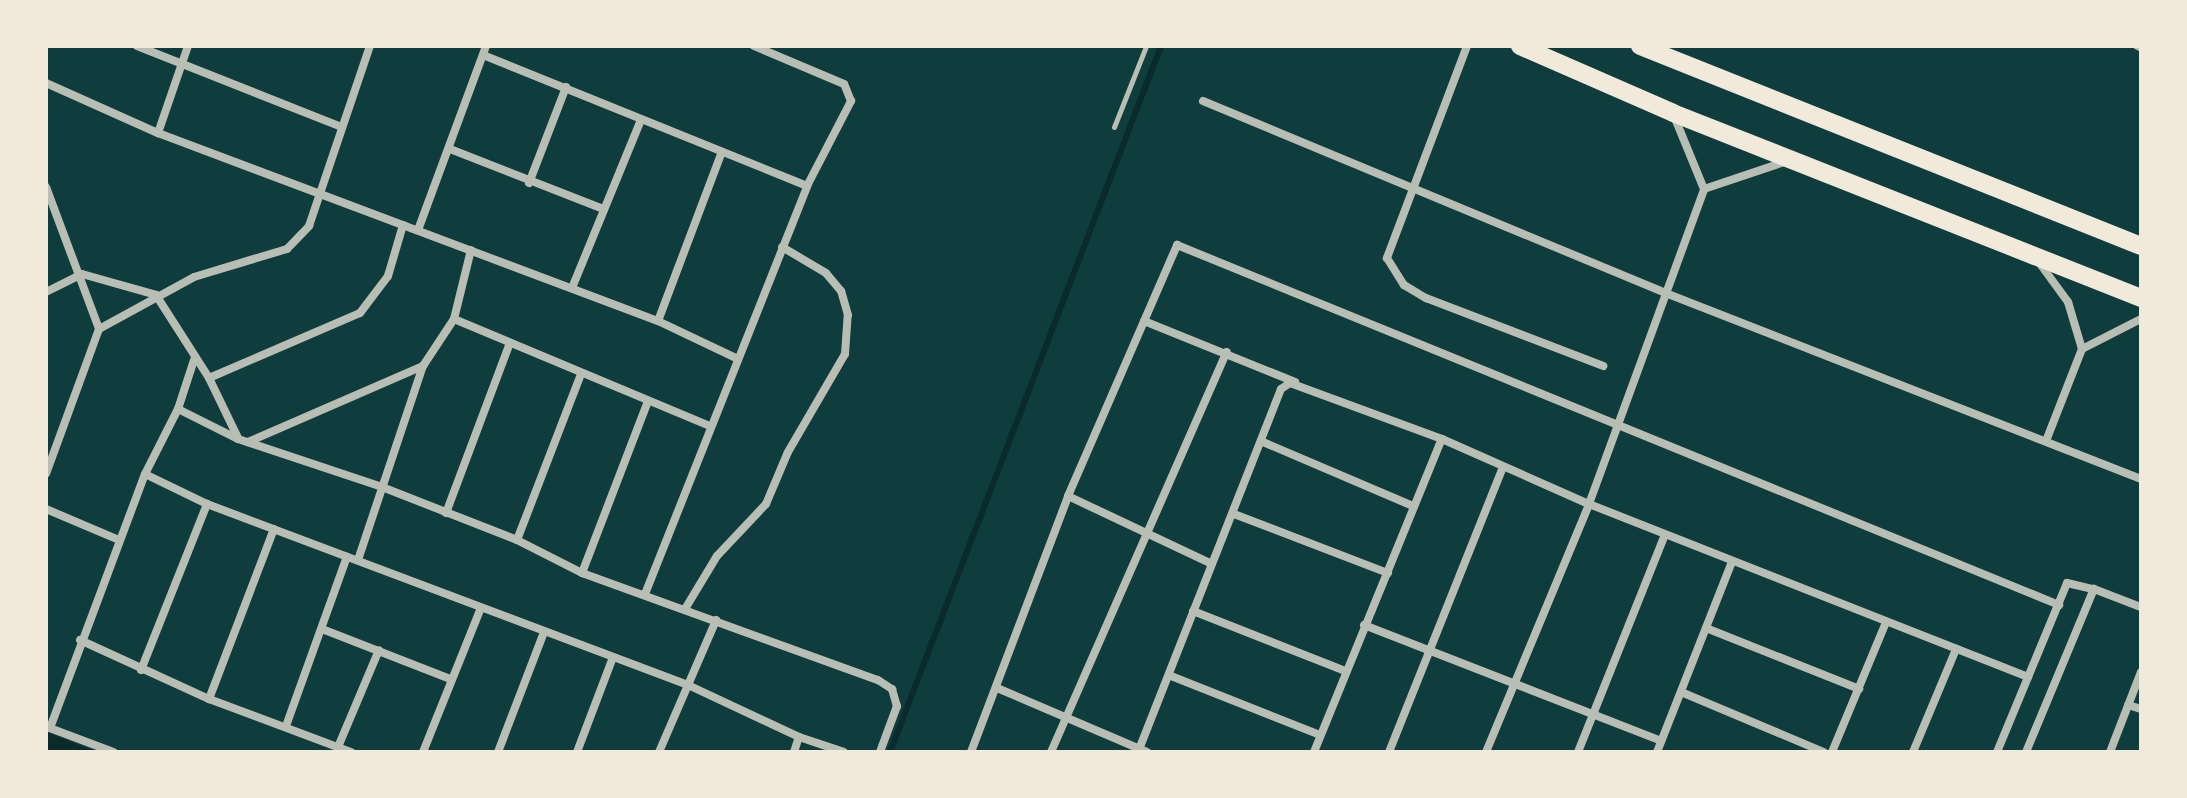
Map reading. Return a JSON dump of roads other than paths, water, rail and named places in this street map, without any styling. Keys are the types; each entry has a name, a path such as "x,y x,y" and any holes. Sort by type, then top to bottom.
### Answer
{"highway":[{"path":"1520,46 1673,113 2141,298"},
{"path":"1640,46 2141,246"}],"street":[{"path":"137,46 339,126"},
{"path":"158,133 188,46"},
{"path":"99,329 156,295 194,277 287,249 309,226 322,196 339,126 370,46"},
{"path":"645,594 736,358 807,186 850,95 844,84 754,46"},
{"path":"1467,46 1387,258 1404,285 1426,298 1603,366"},
{"path":"418,230 484,50 641,120 807,186"},
{"path":"46,83 158,133 658,321 736,358"},
{"path":"529,183 566,87"},
{"path":"1203,101 1668,294 2141,479"},
{"path":"1486,752 1589,504 1704,189 1673,113"},
{"path":"572,288 641,120"},
{"path":"450,149 529,183 603,209"},
{"path":"658,321 722,152"},
{"path":"1704,189 1791,159"},
{"path":"46,187 82,274 99,329 46,474"},
{"path":"209,378 360,313 388,276 403,225"},
{"path":"971,752 1068,496 1172,249 1181,246 2059,605"},
{"path":"685,609 717,556 766,504 788,452 845,354 848,315 841,291 826,273 782,247"},
{"path":"358,560 423,366 454,319 471,250"},
{"path":"2035,258 2068,302 2082,349 2046,441"},
{"path":"46,292 82,274 156,295 194,360 209,378 243,440"},
{"path":"454,319 710,426"},
{"path":"2082,349 2141,319"},
{"path":"1144,321 1442,439 1589,504 1732,562 2028,677"},
{"path":"446,513 510,343"},
{"path":"1051,752 1227,352"},
{"path":"113,752 48,727 145,474 178,409 194,360"},
{"path":"243,440 423,366"},
{"path":"517,540 581,374"},
{"path":"997,688 1066,714 1142,751 1193,611 1263,442 1281,389 1297,383"},
{"path":"582,573 648,401"},
{"path":"178,409 243,440 382,487 517,540 582,573 716,620 892,689 897,706 880,752"},
{"path":"1314,752 1442,439"},
{"path":"1263,442 1413,506"},
{"path":"1389,752 1503,467"},
{"path":"145,474 207,504 358,560 543,635 688,685 799,737 844,752"},
{"path":"1068,496 1212,564"},
{"path":"141,670 207,504"},
{"path":"46,509 119,540"},
{"path":"1234,514 1388,573"},
{"path":"209,699 274,529"},
{"path":"1578,752 1665,535"},
{"path":"286,726 347,557"},
{"path":"1657,752 1732,562"},
{"path":"1997,752 2070,581 2141,607"},
{"path":"2026,752 2094,589"},
{"path":"423,752 480,610"},
{"path":"1193,611 1345,671"},
{"path":"660,752 716,620"},
{"path":"1832,752 1886,622"},
{"path":"1364,625 1661,741"},
{"path":"1706,628 1859,689"},
{"path":"322,629 450,679"},
{"path":"498,752 543,635"},
{"path":"80,640 209,699 351,752"},
{"path":"1913,752 1956,649"},
{"path":"338,747 379,650"},
{"path":"577,752 612,660"},
{"path":"2110,752 2141,672"},
{"path":"1171,676 1320,735"},
{"path":"1681,692 1824,752"},
{"path":"2128,705 2141,709"},
{"path":"794,752 799,737"}],"lane":[{"path":"1114,127 1146,46"},
{"path":"2135,46 2141,49"}],"water":[{"path":"46,732 97,752 46,752"}],"waterway":[{"path":"890,752 1161,46"}]}
